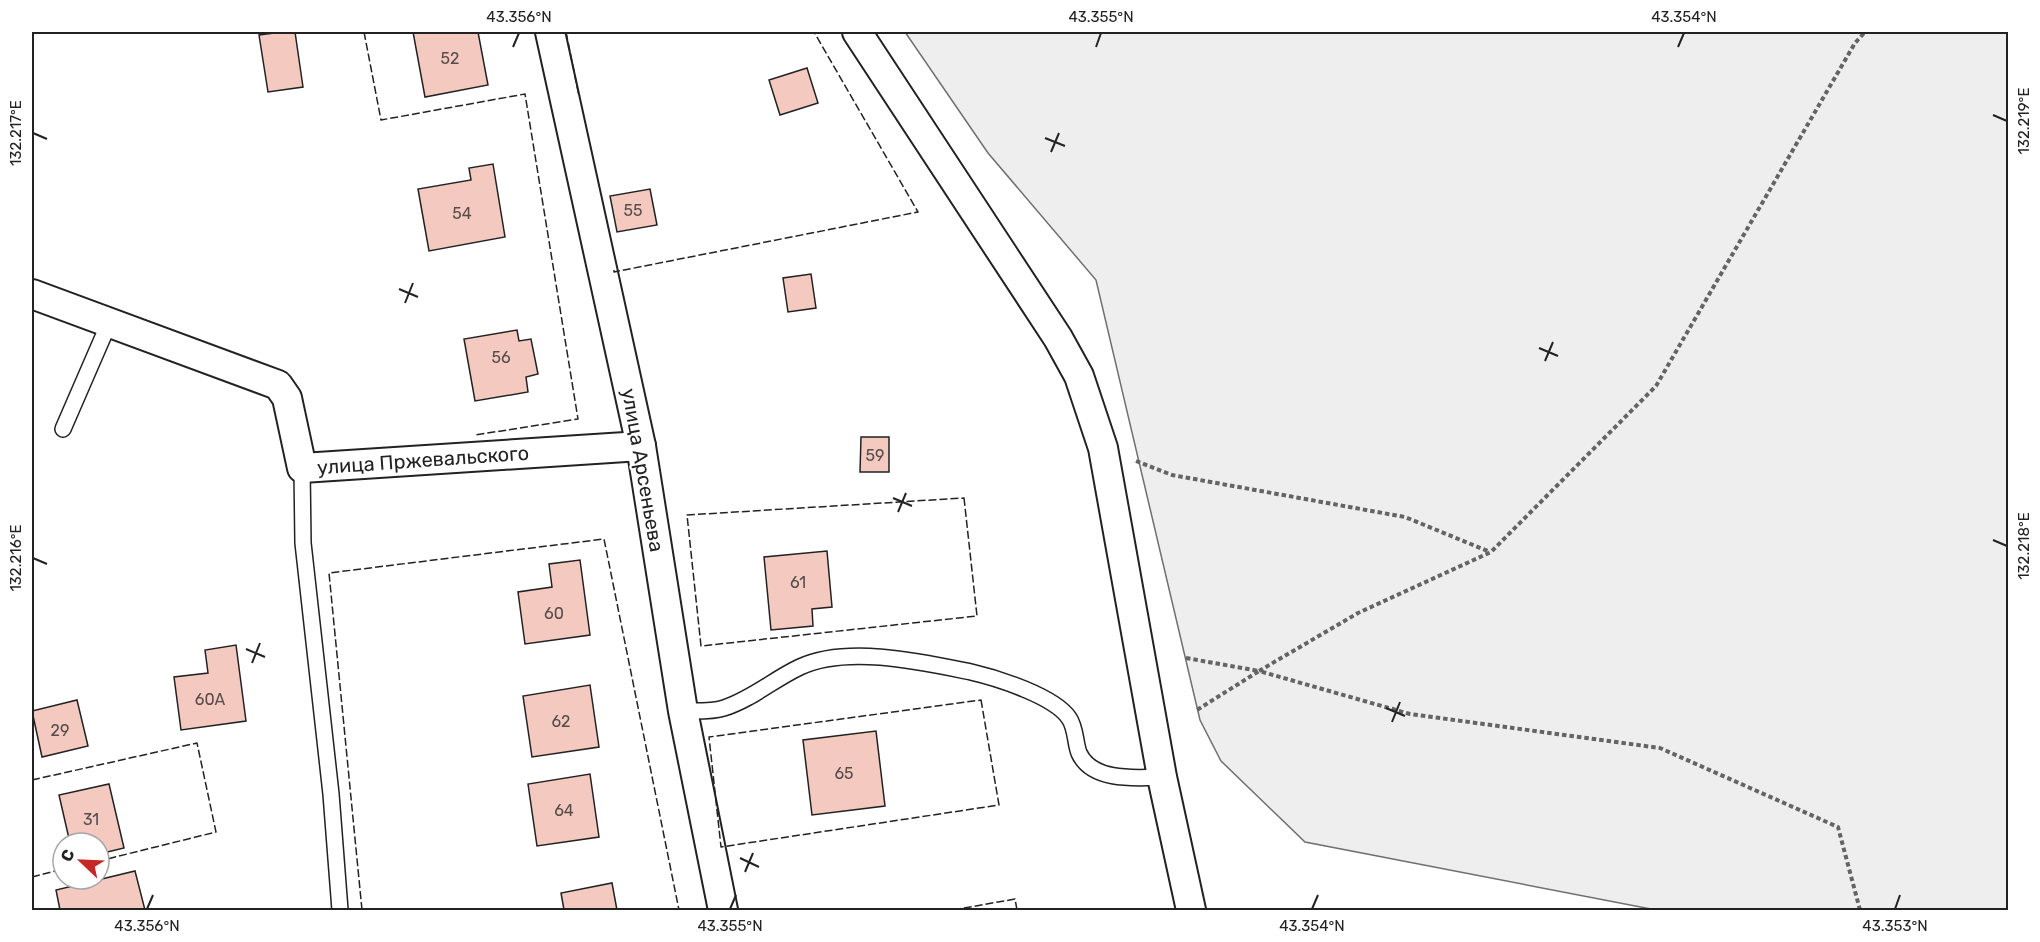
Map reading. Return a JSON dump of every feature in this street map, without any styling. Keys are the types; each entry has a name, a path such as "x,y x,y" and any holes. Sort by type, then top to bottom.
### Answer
{"street":[{"name":"улица Арсеньева","path":"550,32 641,446 683,711 723,910"},
{"path":"857,32 1058,338 1079,376 1103,448 1162,777 1191,910"},
{"name":"улица Пржевальского","path":"32,294 278,385 287,398 303,468 641,446"}],"lane":[{"path":"63,429 109,323"},
{"path":"303,468 303,543 330,794 339,910"},
{"path":"683,711 722,709 756,694 800,667 827,658 846,656 907,662 973,673 1020,688 1054,705 1070,719 1080,755 1094,769 1128,779 1162,777"}],"path":[{"path":"1197,710 1358,613 1491,552 1656,386 1854,43 1865,32"},
{"path":"1103,448 1172,475 1405,517 1491,552"},
{"path":"1186,658 1259,671 1410,714 1660,748 1838,827 1860,910"}],"shaded area":[{"path":"905,32 2008,32 2008,910 1656,910 1305,842 1221,761 1200,720 1096,280 988,153"}],"building":[{"path":"295,32 303,87 268,92 259,35"},
{"path":"413,32 478,32 488,85 425,97"},
{"path":"807,68 818,103 780,115 769,80"},
{"path":"493,164 505,237 429,251 418,189 471,180 469,168"},
{"path":"650,189 657,225 617,232 610,196"},
{"path":"811,274 816,308 788,312 783,278"},
{"path":"517,330 519,341 531,339 538,374 526,377 528,392 475,401 464,339"},
{"path":"861,437 889,437 889,472 860,472"},
{"path":"827,551 832,607 812,609 813,626 771,630 764,557"},
{"path":"580,560 590,635 525,644 518,592 552,587 549,564"},
{"path":"236,645 246,721 181,730 174,677 208,673 205,650"},
{"path":"590,685 599,747 532,757 523,696"},
{"path":"77,700 88,746 42,757 32,711"},
{"path":"876,731 885,806 812,815 803,740"},
{"path":"590,774 599,837 537,846 528,784"},
{"path":"109,784 124,848 111,851 111,831 67,831 59,795"},
{"path":"135,871 145,910 60,910 56,891 111,891 111,877"},
{"path":"612,883 617,910 564,910 561,893"}],"fence":[{"path":"364,32 381,120 525,94 578,419 475,435"},
{"path":"566,32 579,96"},
{"path":"614,270 614,272 918,212 814,32"},
{"path":"964,498 977,616 701,646 687,515 964,498"},
{"path":"362,910 329,573 604,539 679,910"},
{"path":"981,700 999,805 721,847 709,737 981,700"},
{"path":"32,780 197,743 216,832 111,858"},
{"path":"32,877 51,872"},
{"path":"953,910 1015,899 1017,910"}]}
